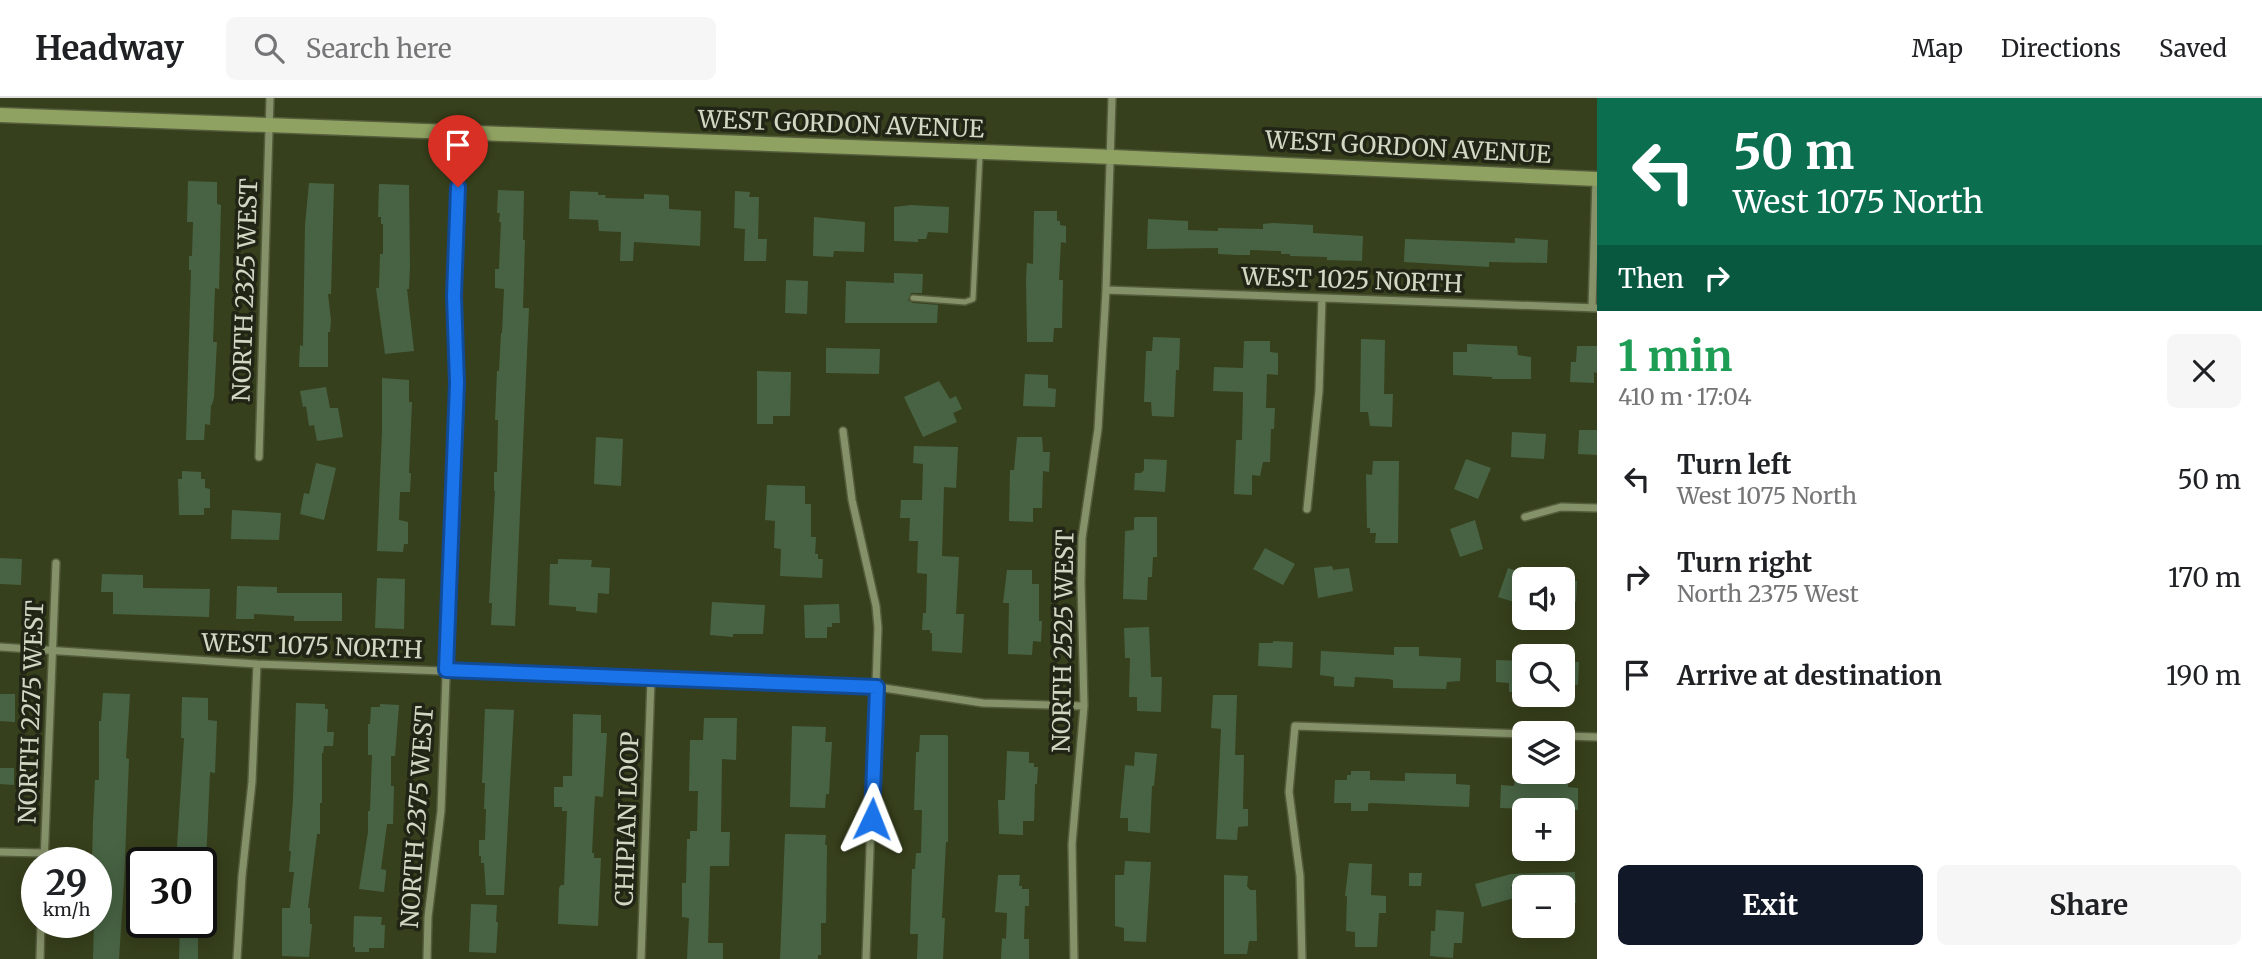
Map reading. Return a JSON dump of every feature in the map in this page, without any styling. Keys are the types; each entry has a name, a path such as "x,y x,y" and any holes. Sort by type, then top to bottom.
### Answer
{"main road":[{"name":"WEST GORDON AVENUE","path":"0,115 1110,157 1597,179"}],"street":[{"name":"NORTH 2325 WEST","path":"260,457 270,98"},
{"name":"NORTH 2525 WEST","path":"1074,959 1072,844 1084,706 1080,582 1082,538 1096,450 1106,290 1112,98"},
{"name":"NORTH 2375 WEST","path":"427,959 428,917 442,811 457,383 454,296 460,133"},
{"path":"1594,308 1597,179"},
{"name":"WEST 1025 NORTH","path":"1106,290 1594,308"},
{"path":"1307,509 1319,391 1322,298"},
{"path":"843,430 852,500 876,607 878,628 866,959"},
{"path":"1525,517 1561,507 1597,508"},
{"name":"NORTH 2275 WEST","path":"44,847 56,563"},
{"name":"WEST 1075 NORTH","path":"0,647 257,664 877,687 983,703 1084,706"},
{"path":"237,959 252,782 257,664"},
{"name":"CHIPIAN LOOP","path":"641,959 651,680"},
{"path":"1302,959 1300,876 1289,792 1295,726 1512,734"},
{"path":"1575,736 1597,737"},
{"path":"0,852 21,852"},
{"path":"40,959 41,938"}],"lane":[{"path":"913,298 965,302 974,299 980,152"}],"building":[{"path":"188,181 217,182 217,204 221,205 219,289 215,288 213,342 217,342 214,397 210,425 205,424 204,440 186,440 191,270 189,256 192,256 193,222 187,222"},
{"path":"309,183 334,184 331,294 328,294 331,320 328,332 328,367 299,367 300,345 303,346 305,225"},
{"path":"379,184 409,185 410,267 407,289 414,351 385,354 376,288 379,288 380,254 383,254 383,224 381,217 378,217"},
{"path":"498,190 524,191 523,308 529,308 515,626 491,625 492,603 489,603 494,472 497,472 497,371 504,289 495,288 495,269 499,269 501,222 500,213 497,213"},
{"path":"570,191 598,192 598,195 606,195 605,198 644,199 644,194 667,195 669,209 701,211 700,246 634,242 633,261 620,261 621,232 599,231 598,220 569,219"},
{"path":"735,191 750,192 749,197 759,197 758,239 767,239 766,261 744,261 745,229 734,228"},
{"path":"894,207 949,207 948,233 928,232 926,239 918,239 918,242 894,241"},
{"path":"1034,211 1057,211 1057,221 1066,226 1066,243 1061,242 1059,280 1063,280 1062,328 1054,328 1053,342 1027,342 1026,279 1027,263 1033,264"},
{"path":"814,217 865,222 864,252 834,251 833,257 813,256"},
{"path":"1148,219 1188,221 1188,230 1263,229 1263,224 1273,223 1313,225 1313,233 1363,236 1362,261 1290,256 1281,254 1281,251 1250,250 1250,255 1237,255 1218,254 1218,248 1147,249"},
{"path":"1515,238 1548,240 1547,263 1489,262 1489,267 1404,262 1405,239 1515,243"},
{"path":"894,273 923,274 922,293 911,293 908,300 913,303 938,305 937,323 845,323 846,281 894,283"},
{"path":"786,280 808,281 807,314 785,313"},
{"path":"1153,337 1180,338 1174,417 1152,416 1151,402 1144,402 1146,351 1152,351"},
{"path":"1361,339 1385,340 1384,394 1393,394 1392,427 1370,426 1368,412 1360,412"},
{"path":"1244,341 1270,341 1270,352 1278,353 1278,375 1267,374 1266,408 1275,408 1270,462 1263,462 1260,476 1252,475 1252,495 1234,494 1236,440 1242,440 1243,392 1213,391 1214,367 1243,368"},
{"path":"1467,344 1517,346 1518,355 1531,357 1531,379 1453,375 1453,352 1467,352"},
{"path":"1577,346 1597,346 1597,373 1594,372 1594,383 1570,382 1571,362 1576,362"},
{"path":"826,348 880,349 879,374 826,373"},
{"path":"757,371 791,372 790,416 773,416 773,424 757,424"},
{"path":"1025,374 1048,375 1048,388 1056,389 1055,407 1023,406"},
{"path":"382,378 409,380 409,402 412,402 410,492 400,492 399,520 408,522 408,544 404,544 403,552 377,551"},
{"path":"939,381 950,399 956,396 962,409 953,413 957,422 923,437 904,397"},
{"path":"326,387 330,408 338,408 343,437 317,441 314,425 309,426 300,391"},
{"path":"1579,430 1597,430 1597,455 1578,454"},
{"path":"1512,432 1546,434 1544,459 1511,457"},
{"path":"596,437 623,439 621,486 594,484"},
{"path":"1017,437 1042,437 1043,452 1050,452 1049,472 1043,471 1042,508 1033,508 1033,522 1009,521 1010,470 1014,470"},
{"path":"914,446 958,447 956,488 944,487 942,556 959,557 956,614 964,614 962,653 932,651 932,633 930,630 922,630 923,613 926,613 927,574 917,573 918,541 909,541 910,518 900,518 901,500 922,500 923,464 913,463"},
{"path":"1144,459 1167,460 1165,492 1134,490 1135,473 1144,470"},
{"path":"1466,459 1491,468 1478,499 1454,489"},
{"path":"1373,461 1399,461 1398,543 1375,543 1376,533 1370,533 1370,528 1367,528 1366,474 1372,475"},
{"path":"316,463 336,468 324,520 300,514 304,493 309,494"},
{"path":"182,471 201,472 201,479 205,479 205,488 210,489 210,508 204,508 204,515 179,515 178,479 182,479"},
{"path":"767,485 805,486 805,504 811,504 811,537 816,537 815,554 818,554 818,559 823,559 822,578 780,576 781,549 774,548 775,521 765,520"},
{"path":"232,510 281,513 279,540 231,539"},
{"path":"1136,517 1157,517 1157,557 1153,557 1152,577 1148,577 1147,600 1123,599 1125,531 1134,530"},
{"path":"1475,520 1483,549 1460,557 1450,529"},
{"path":"1265,548 1295,564 1283,585 1253,569"},
{"path":"0,558 22,559 21,585 0,584"},
{"path":"558,559 592,560 591,567 610,568 609,594 598,593 597,613 576,611 576,607 549,605 550,564 558,564"},
{"path":"1332,566 1333,570 1349,568 1353,591 1318,598 1314,568"},
{"path":"1508,568 1512,569 1512,601 1498,597"},
{"path":"1007,570 1032,570 1032,584 1039,584 1041,642 1033,641 1032,655 1008,654 1009,603 1003,603"},
{"path":"102,574 143,575 143,588 210,589 209,617 113,614 113,592 101,592"},
{"path":"377,578 405,579 404,629 375,628"},
{"path":"1575,581 1577,581 1575,602"},
{"path":"237,586 277,587 277,593 342,593 342,621 294,621 294,616 254,614 254,619 236,619"},
{"path":"712,602 765,605 763,634 733,634 733,637 710,635"},
{"path":"839,604 840,623 832,623 832,627 827,627 827,638 805,638 804,605"},
{"path":"1149,627 1151,677 1162,677 1161,712 1137,711 1137,697 1129,697 1130,658 1125,658 1124,628"},
{"path":"1293,642 1292,668 1258,666 1259,643"},
{"path":"1394,647 1419,647 1419,656 1461,658 1460,681 1447,682 1446,689 1393,688 1393,680 1355,677 1354,687 1334,686 1334,677 1320,675 1321,651 1394,655"},
{"path":"1496,660 1512,661 1512,692 1509,692 1509,683 1496,682"},
{"path":"1575,662 1579,662 1578,685 1575,685"},
{"path":"103,693 130,694 119,959 93,959 94,938 112,938 112,847 92,847"},
{"path":"0,694 15,694 15,722 0,721"},
{"path":"1213,695 1237,695 1235,755 1244,755 1243,809 1248,809 1248,826 1238,827 1237,840 1216,839 1221,729 1211,728"},
{"path":"182,697 208,698 208,720 217,721 215,773 210,772 207,847 177,847 184,738 181,738"},
{"path":"296,703 325,704 325,709 328,709 327,732 334,732 333,746 324,746 322,753 320,834 317,834 308,908 312,924 309,957 282,956 282,908 290,908 294,872 289,872 289,851"},
{"path":"380,704 399,705 395,756 391,756 391,786 394,786 393,824 387,824 381,869 386,870 384,892 359,889 370,811 372,755 368,755 368,724 371,707 380,707"},
{"path":"485,709 514,710 504,895 486,895 484,863 481,863 479,856 479,840 485,840 485,783 482,783"},
{"path":"573,714 601,715 601,733 607,733 603,797 595,796 592,853 594,858 601,858 598,926 558,924 559,888 564,885 567,811 562,811 562,807 554,807 554,787 563,787 563,776 572,776"},
{"path":"704,718 737,718 736,760 722,759 721,832 730,832 729,866 710,866 708,943 723,943 723,959 687,959 689,918 682,917 682,883 686,883 687,839 690,839 690,831 697,831 698,791 689,791 690,740 703,740"},
{"path":"792,726 826,727 825,742 832,742 829,794 826,794 825,808 790,807"},
{"path":"920,735 948,737 948,842 942,918 945,918 943,959 917,959 918,934 910,934 912,869 915,869 916,853 921,853 922,810 914,810 916,752 919,752"},
{"path":"1007,751 1029,752 1029,763 1038,767 1034,821 1023,821 1023,835 999,834 998,800 1005,800"},
{"path":"1135,752 1157,754 1152,786 1150,833 1128,831 1128,818 1120,818 1125,765 1134,766"},
{"path":"0,768 14,768 14,785 0,784"},
{"path":"1351,771 1370,771 1370,780 1405,781 1405,773 1456,774 1456,784 1470,785 1469,807 1370,803 1368,811 1351,811 1351,803 1334,803 1335,780 1347,780"},
{"path":"1568,784 1568,787 1578,788 1578,810 1575,810 1575,798 1512,798 1512,808 1500,808 1501,785"},
{"path":"785,834 826,835 826,923 821,923 821,955 818,955 818,959 780,959"},
{"path":"1125,861 1151,862 1146,942 1124,941 1124,928 1115,926 1115,875 1124,875"},
{"path":"1349,863 1372,864 1371,895 1386,896 1386,913 1379,913 1377,947 1355,947 1355,932 1346,931 1345,896"},
{"path":"1575,872 1576,903 1575,875 1512,875 1512,899 1482,907 1475,884 1511,874"},
{"path":"1409,873 1422,873 1421,886 1409,886"},
{"path":"998,875 1020,875 1019,886 1029,889 1029,906 1025,906 1024,939 1029,939 1029,959 1001,959 1002,938 1006,939 1007,913 995,912"},
{"path":"1224,875 1248,876 1247,886 1250,890 1256,890 1257,941 1249,941 1247,954 1224,954"},
{"path":"471,904 497,905 496,953 469,952"},
{"path":"1436,910 1464,912 1462,943 1454,943 1453,958 1430,956 1431,931 1435,931"},
{"path":"354,916 382,917 381,925 385,925 384,948 355,952"},
{"path":"180,938 198,938 198,959 179,959"}],"route":[{"path":"458,187 454,296 457,383 446,670 877,687 872,819"}]}
